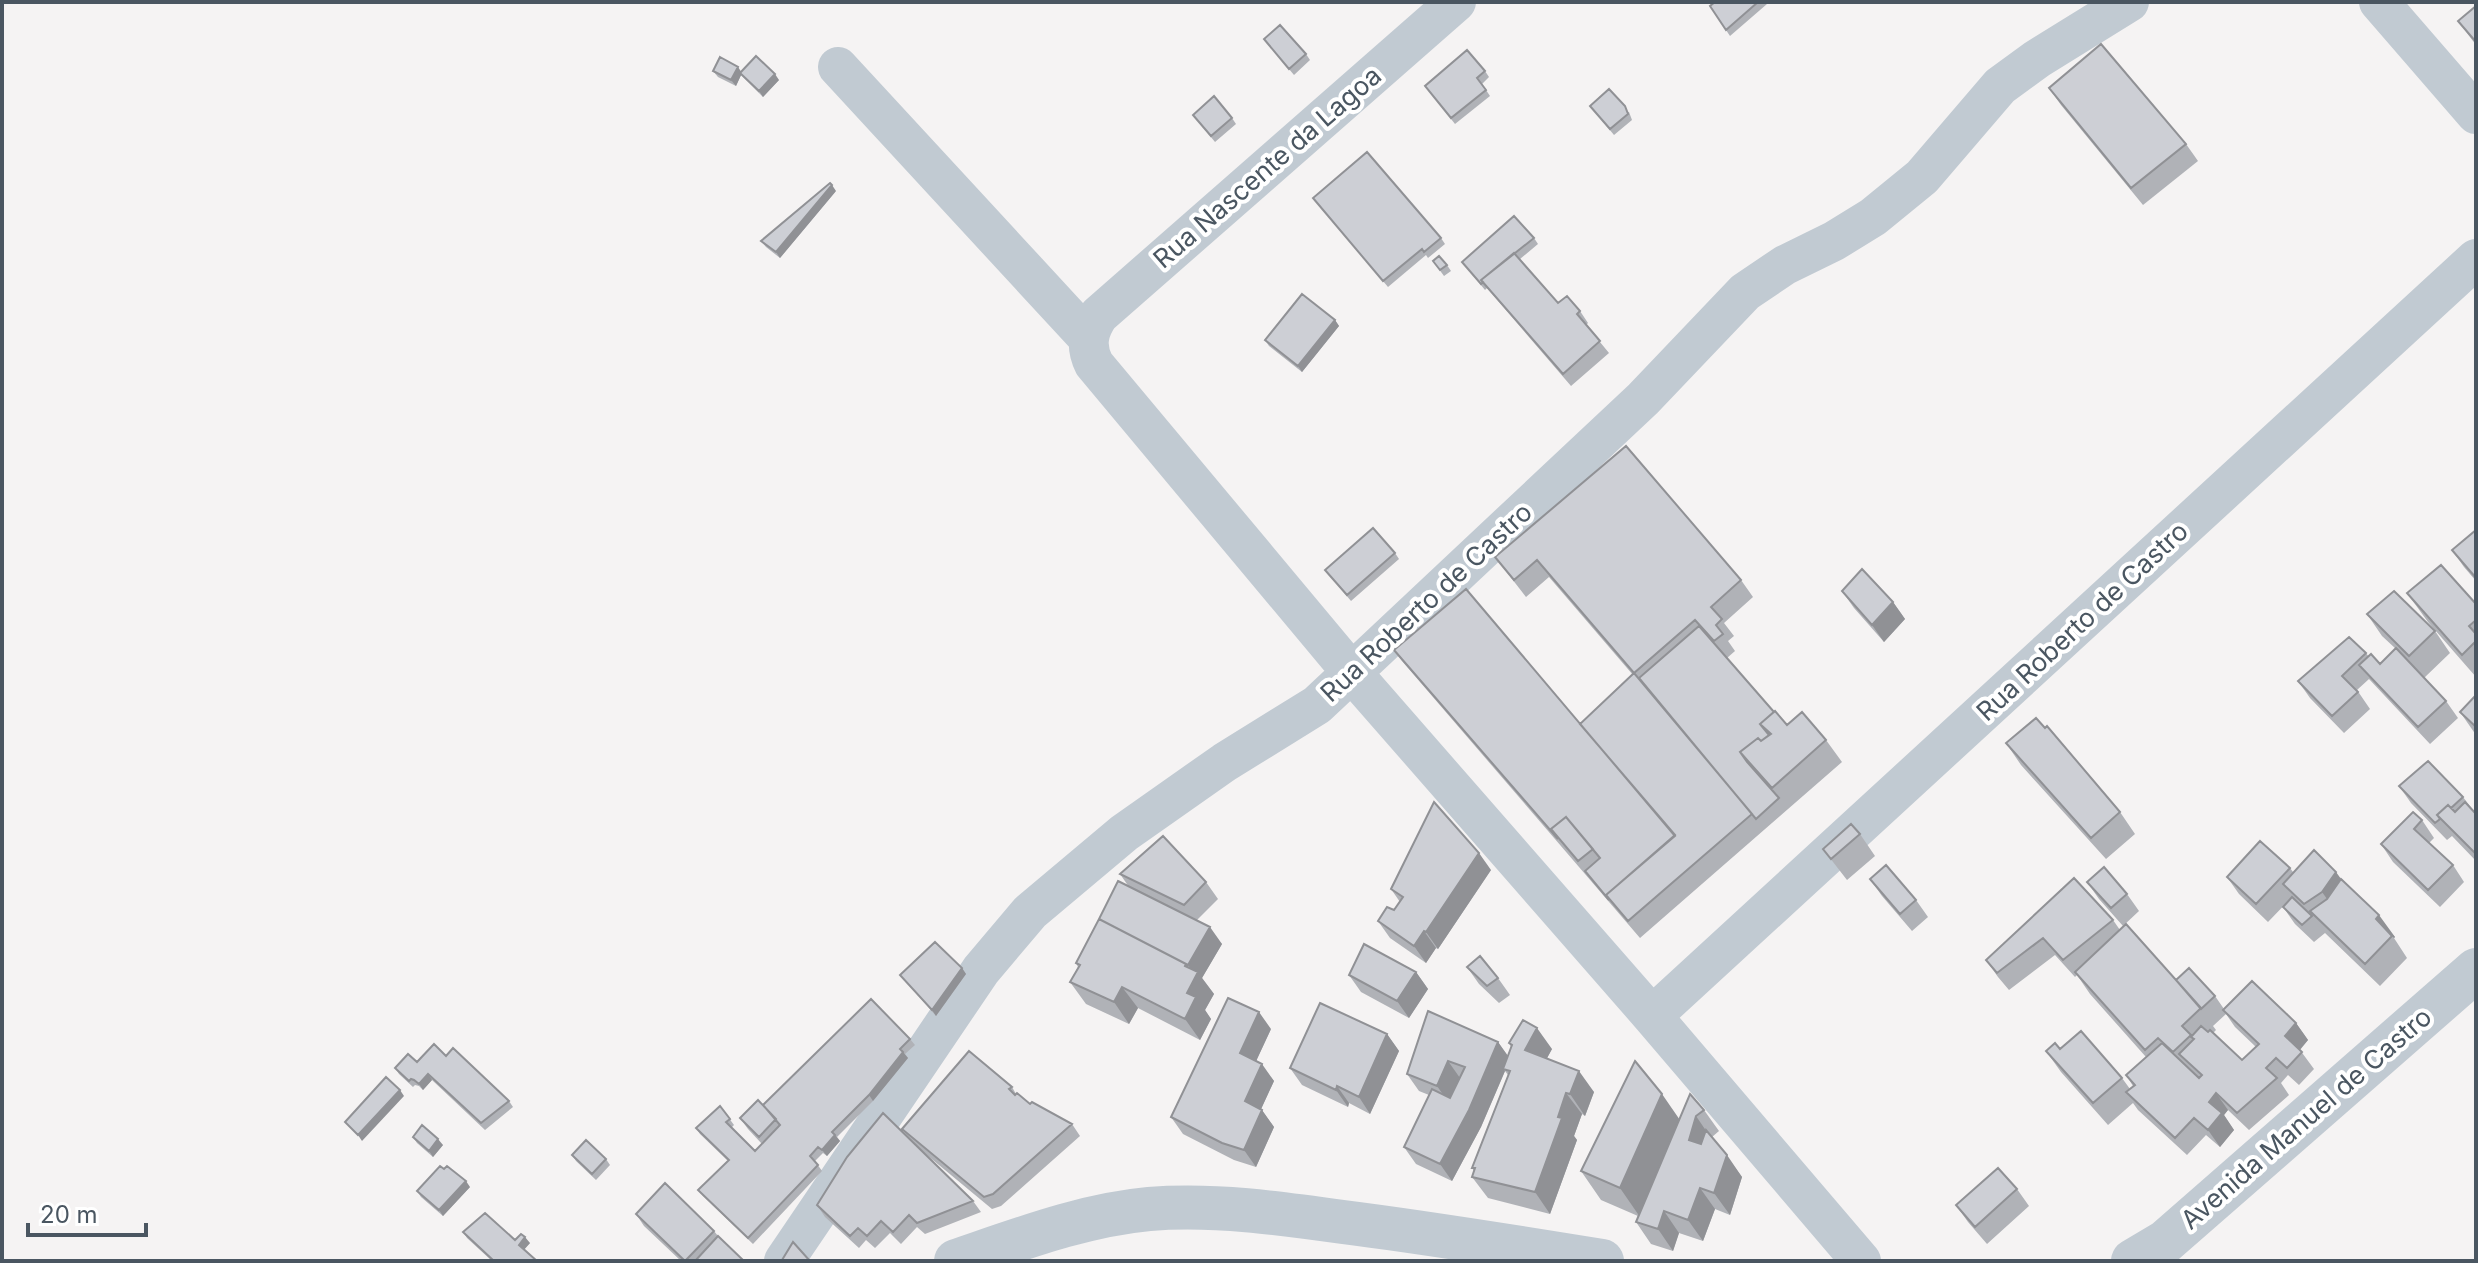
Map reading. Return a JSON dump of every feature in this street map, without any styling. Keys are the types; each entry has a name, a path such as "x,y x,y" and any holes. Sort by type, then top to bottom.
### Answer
{"street":[{"name":"Rua Nascente da Lagoa","path":"1089,339 1091,326 1099,315 1456,2"},
{"name":"Rua Roberto de Castro","path":"784,1261 981,970 1030,912 1124,833 1225,762 1317,705 1643,399 1745,292 1785,265 1873,217 1922,177 2000,86 2037,59 2129,2"},
{"path":"2379,2 2476,114"},
{"path":"838,67 1089,339 1089,353 1094,364 1353,674 1861,1261"},
{"name":"Rua Roberto de Castro","path":"1652,1016 2476,259"},
{"name":"Avenida Manuel de Castro","path":"2133,1261 2165,1242 2476,970"},
{"path":"956,1261 1093,1218 1148,1209 1189,1208 1263,1211 1602,1261"}],"building":[{"path":"1715,2 1758,2 1726,30 1710,6"},
{"path":"2476,6 2476,42 2458,21"},
{"path":"1280,25 1306,54 1289,69 1264,39"},
{"path":"2101,44 2186,144 2131,188 2049,88"},
{"path":"1467,50 1485,71 1477,78 1486,90 1451,118 1425,86"},
{"path":"756,56 775,74 759,91 740,73"},
{"path":"720,57 738,67 731,80 713,71"},
{"path":"1609,89 1625,106 1628,114 1610,129 1590,106"},
{"path":"1214,96 1232,118 1211,136 1193,115"},
{"path":"1367,152 1441,238 1424,252 1422,249 1383,281 1313,198"},
{"path":"830,183 832,185 776,252 761,241"},
{"path":"1514,216 1534,238 1481,280 1481,284 1462,262"},
{"path":"1514,253 1558,303 1567,296 1580,311 1577,314 1600,341 1563,374 1481,280"},
{"path":"1439,256 1447,265 1440,270 1433,261"},
{"path":"1302,294 1335,320 1298,366 1265,340"},
{"path":"1626,446 1741,580 1711,607 1722,619 1716,625 1723,634 1714,641 1695,620 1634,673 1537,560 1514,580 1495,557"},
{"path":"1373,528 1395,553 1347,595 1325,570"},
{"path":"2476,530 2476,578 2452,550"},
{"path":"2441,565 2476,604 2476,620 2469,626 2476,634 2476,641 2462,655 2407,593"},
{"path":"1862,569 1893,602 1872,625 1842,591"},
{"path":"1466,589 1675,836 1606,895 1609,900 1585,871 1600,858 1566,817 1551,829 1558,839 1394,650"},
{"path":"2394,591 2435,631 2409,656 2367,614"},
{"path":"1699,626 1774,712 1760,724 1769,735 1761,741 1758,738 1740,752 1779,798 1756,819 1639,678"},
{"path":"2349,637 2366,653 2342,676 2358,692 2332,716 2298,681"},
{"path":"2396,648 2446,701 2418,727 2359,665 2371,654 2380,664"},
{"path":"1634,673 1752,814 1628,921 1606,895 1675,835 1580,724"},
{"path":"2476,695 2476,727 2460,712"},
{"path":"1775,711 1787,725 1802,712 1826,740 1772,788 1740,752 1758,738 1761,741 1771,734 1760,724"},
{"path":"2036,718 2045,728 2047,726 2120,812 2091,838 2006,743"},
{"path":"2428,761 2463,797 2437,815 2440,819 2435,823 2399,786"},
{"path":"1434,802 1479,853 1414,946 1378,921 1387,907 1394,910 1403,897 1391,889"},
{"path":"2465,802 2476,814 2476,854 2437,815 2448,805 2455,812"},
{"path":"2413,812 2422,820 2414,829 2453,865 2428,890 2381,844"},
{"path":"1566,817 1593,849 1578,861 1551,829"},
{"path":"1851,824 1860,834 1831,859 1823,849"},
{"path":"1163,836 1206,882 1184,905 1120,874"},
{"path":"2260,841 2290,868 2256,904 2227,877"},
{"path":"2314,850 2336,872 2322,892 2304,904 2283,884"},
{"path":"1886,865 1916,900 1900,914 1870,879"},
{"path":"2104,867 2127,894 2111,908 2087,882"},
{"path":"2074,878 2113,920 2063,960 2043,938 1997,973 1986,960"},
{"path":"2341,879 2379,915 2376,919 2392,936 2365,964 2310,911 2327,899"},
{"path":"1118,881 1210,927 1188,965 1099,919"},
{"path":"2292,897 2312,916 2302,925 2283,907"},
{"path":"1099,919 1198,972 1187,993 1196,997 1185,1019 1122,987 1114,1002 1070,982 1080,965 1076,963"},
{"path":"2126,924 2201,1008 2182,1026 2191,1035 2173,1052 2158,1038 2145,1050 2075,972"},
{"path":"935,942 962,968 932,1010 900,975"},
{"path":"1364,944 1416,972 1397,1001 1349,975"},
{"path":"1480,956 1498,978 1487,986 1467,967"},
{"path":"2189,968 2215,996 2201,1009 2176,980"},
{"path":"2252,981 2296,1023 2285,1036 2302,1052 2287,1068 2276,1058 2266,1068 2277,1078 2237,1113 2216,1093 2209,1102 2222,1113 2208,1130 2194,1118 2175,1138 2126,1092 2135,1085 2126,1075 2162,1043 2199,1078 2202,1075 2179,1054 2194,1039 2191,1037 2201,1026 2208,1032 2210,1030 2242,1060 2259,1044 2223,1010"},
{"path":"1228,998 1259,1012 1240,1053 1262,1064 1245,1101 1262,1110 1244,1150 1222,1143 1171,1117"},
{"path":"871,999 910,1039 869,1095 832,1132 835,1135 822,1150 818,1147 810,1156 818,1165 748,1238 698,1190 729,1160 696,1128 720,1106 730,1119 726,1122 755,1151 780,1125 763,1105"},
{"path":"1320,1003 1387,1034 1359,1097 1337,1086 1336,1090 1290,1068"},
{"path":"1428,1011 1498,1042 1469,1110 1440,1164 1404,1147 1432,1089 1450,1098 1465,1067 1448,1061 1437,1086 1407,1074"},
{"path":"1523,1020 1537,1028 1525,1050 1579,1071 1570,1094 1566,1093 1558,1117 1562,1118 1535,1192 1472,1177 1475,1168 1472,1168 1510,1071 1503,1069 1512,1045 1509,1043"},
{"path":"2081,1031 2122,1078 2093,1103 2046,1051 2055,1043 2060,1049"},
{"path":"434,1044 446,1056 453,1048 509,1101 481,1123 428,1074 419,1084 411,1079 409,1081 395,1068 408,1054 417,1062"},
{"path":"969,1051 1012,1087 1009,1089 1015,1095 1017,1093 1030,1104 1032,1102 1072,1124 993,1194 984,1197 902,1129"},
{"path":"1635,1061 1662,1094 1620,1188 1581,1171"},
{"path":"386,1077 400,1090 358,1135 345,1122"},
{"path":"1690,1094 1704,1110 1696,1116 1689,1140 1701,1144 1706,1130 1727,1155 1714,1193 1700,1188 1688,1220 1664,1211 1658,1229 1636,1222"},
{"path":"758,1100 776,1119 759,1137 740,1118"},
{"path":"883,1113 973,1201 917,1223 909,1215 893,1232 881,1221 867,1236 858,1228 850,1236 817,1205 847,1157"},
{"path":"422,1125 438,1139 429,1151 413,1137"},
{"path":"586,1140 606,1159 592,1174 572,1155"},
{"path":"440,1166 444,1169 447,1166 466,1181 439,1210 417,1191"},
{"path":"1998,1168 2017,1189 1975,1227 1956,1205"},
{"path":"665,1183 714,1231 685,1261 636,1214"},
{"path":"485,1213 515,1240 521,1234 525,1237 519,1245 537,1261 494,1261 463,1232"},
{"path":"718,1236 744,1261 695,1261"},
{"path":"793,1242 810,1261 782,1260"}]}
